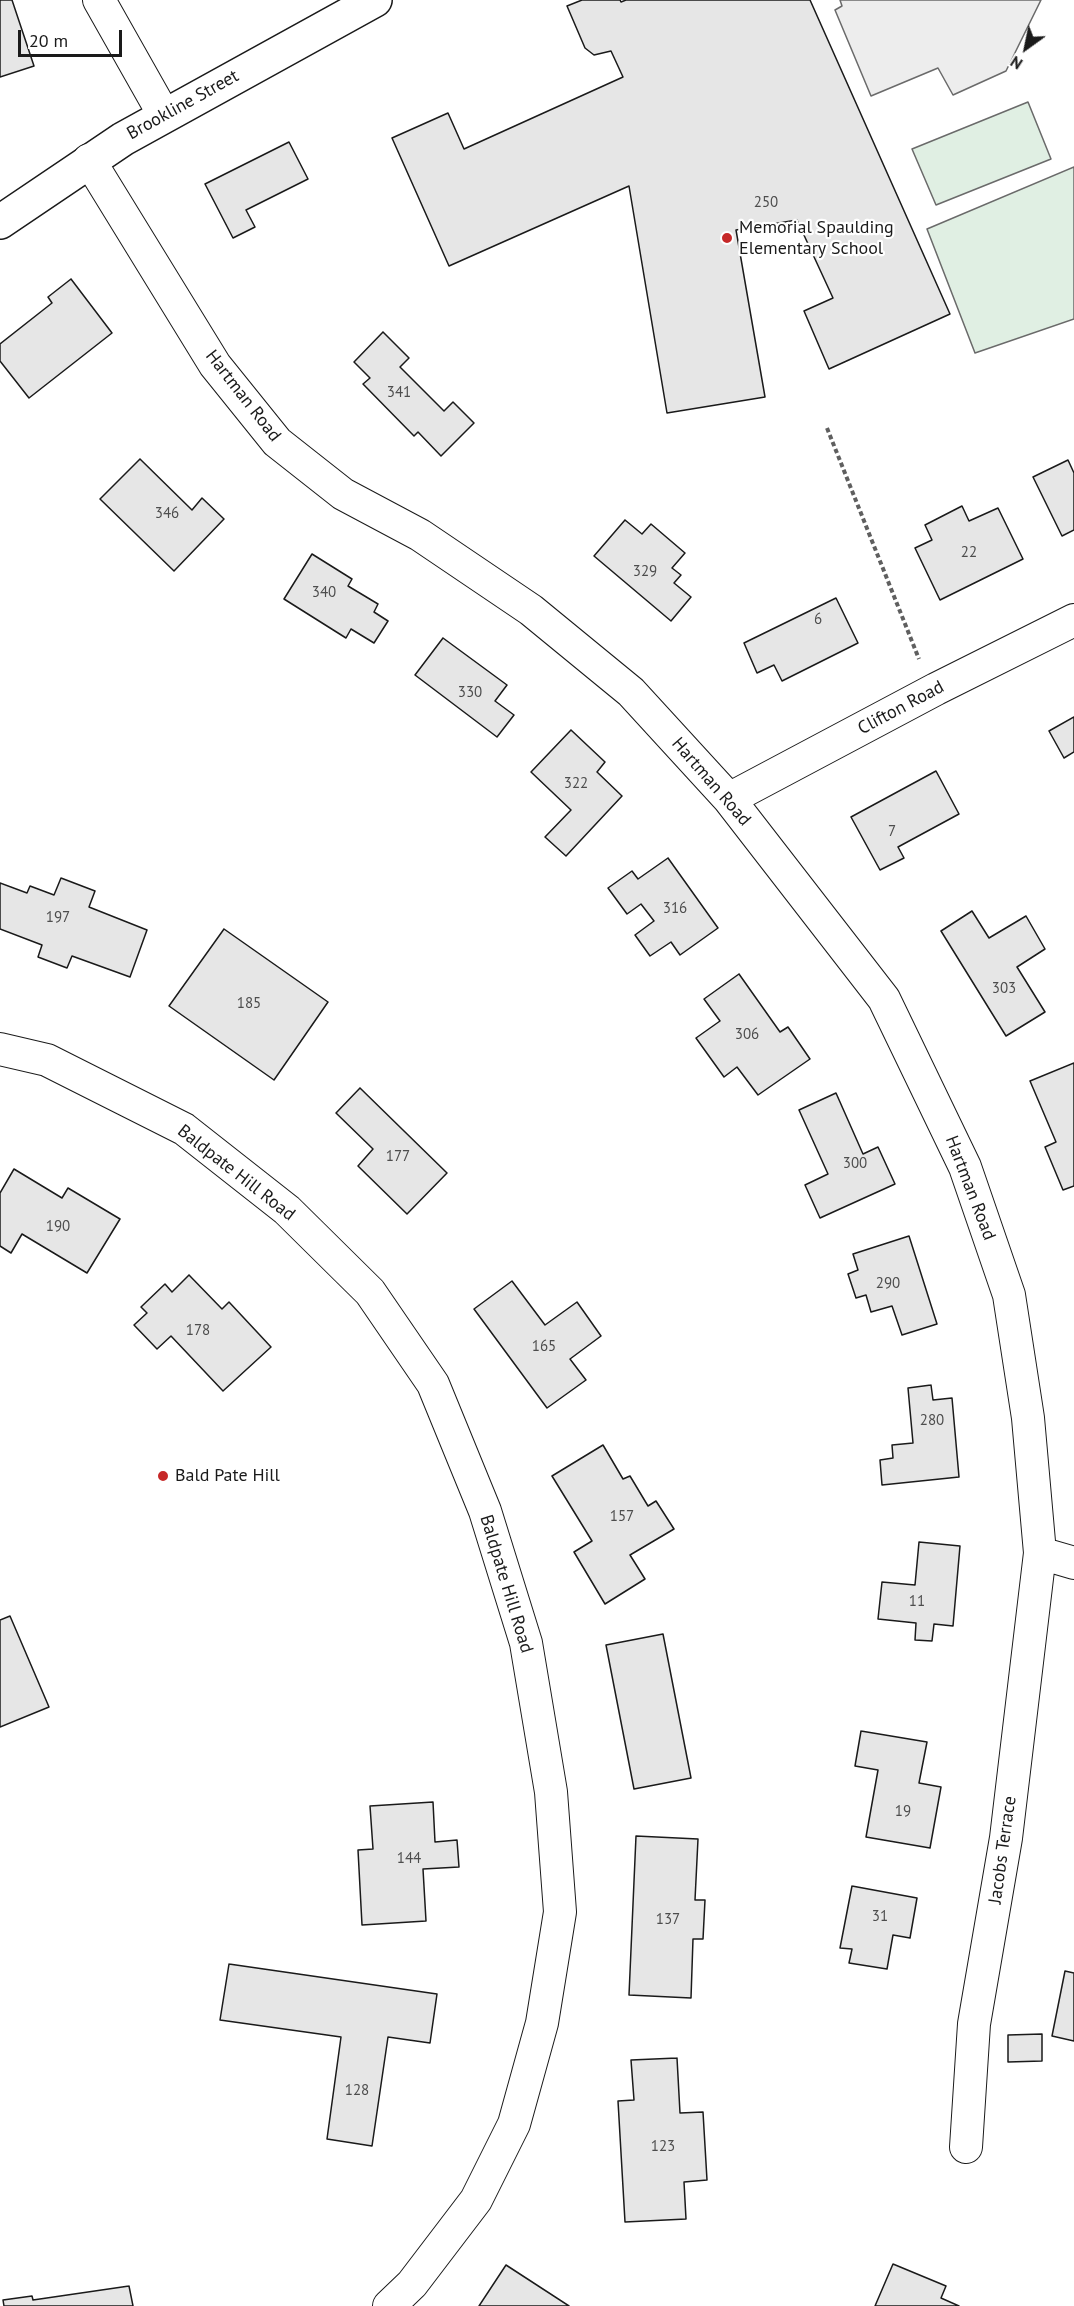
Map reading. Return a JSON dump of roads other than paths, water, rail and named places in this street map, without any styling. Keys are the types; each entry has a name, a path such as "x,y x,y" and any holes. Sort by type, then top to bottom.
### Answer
{"main road":[{"name":"Brookline Street","path":"0,222 89,160 164,115 375,0"}],"street":[{"path":"99,0 164,115"},
{"name":"Hartman Road","path":"89,160 215,365 277,442 343,494 420,535 531,610 631,692 729,799 884,999 965,1167 1009,1295 1028,1418 1040,1553"},
{"name":"Clifton Road","path":"729,799 936,689 1074,620"},
{"name":"Baldpate Hill Road","path":"0,1049 47,1060 184,1129 287,1210 370,1292 433,1384 485,1511 516,1610 526,1643 551,1792 560,1912 542,2023 514,2124 476,2200 412,2284 389,2306"},
{"path":"1040,1553 1074,1563"},
{"name":"Jacobs Terrace","path":"966,2147 974,2024 1006,1838 1040,1553"}],"place":[{"name":"Memorial Spaulding Elementary School","path":"727,238"},
{"name":"Bald Pate Hill","path":"163,1476"}]}
